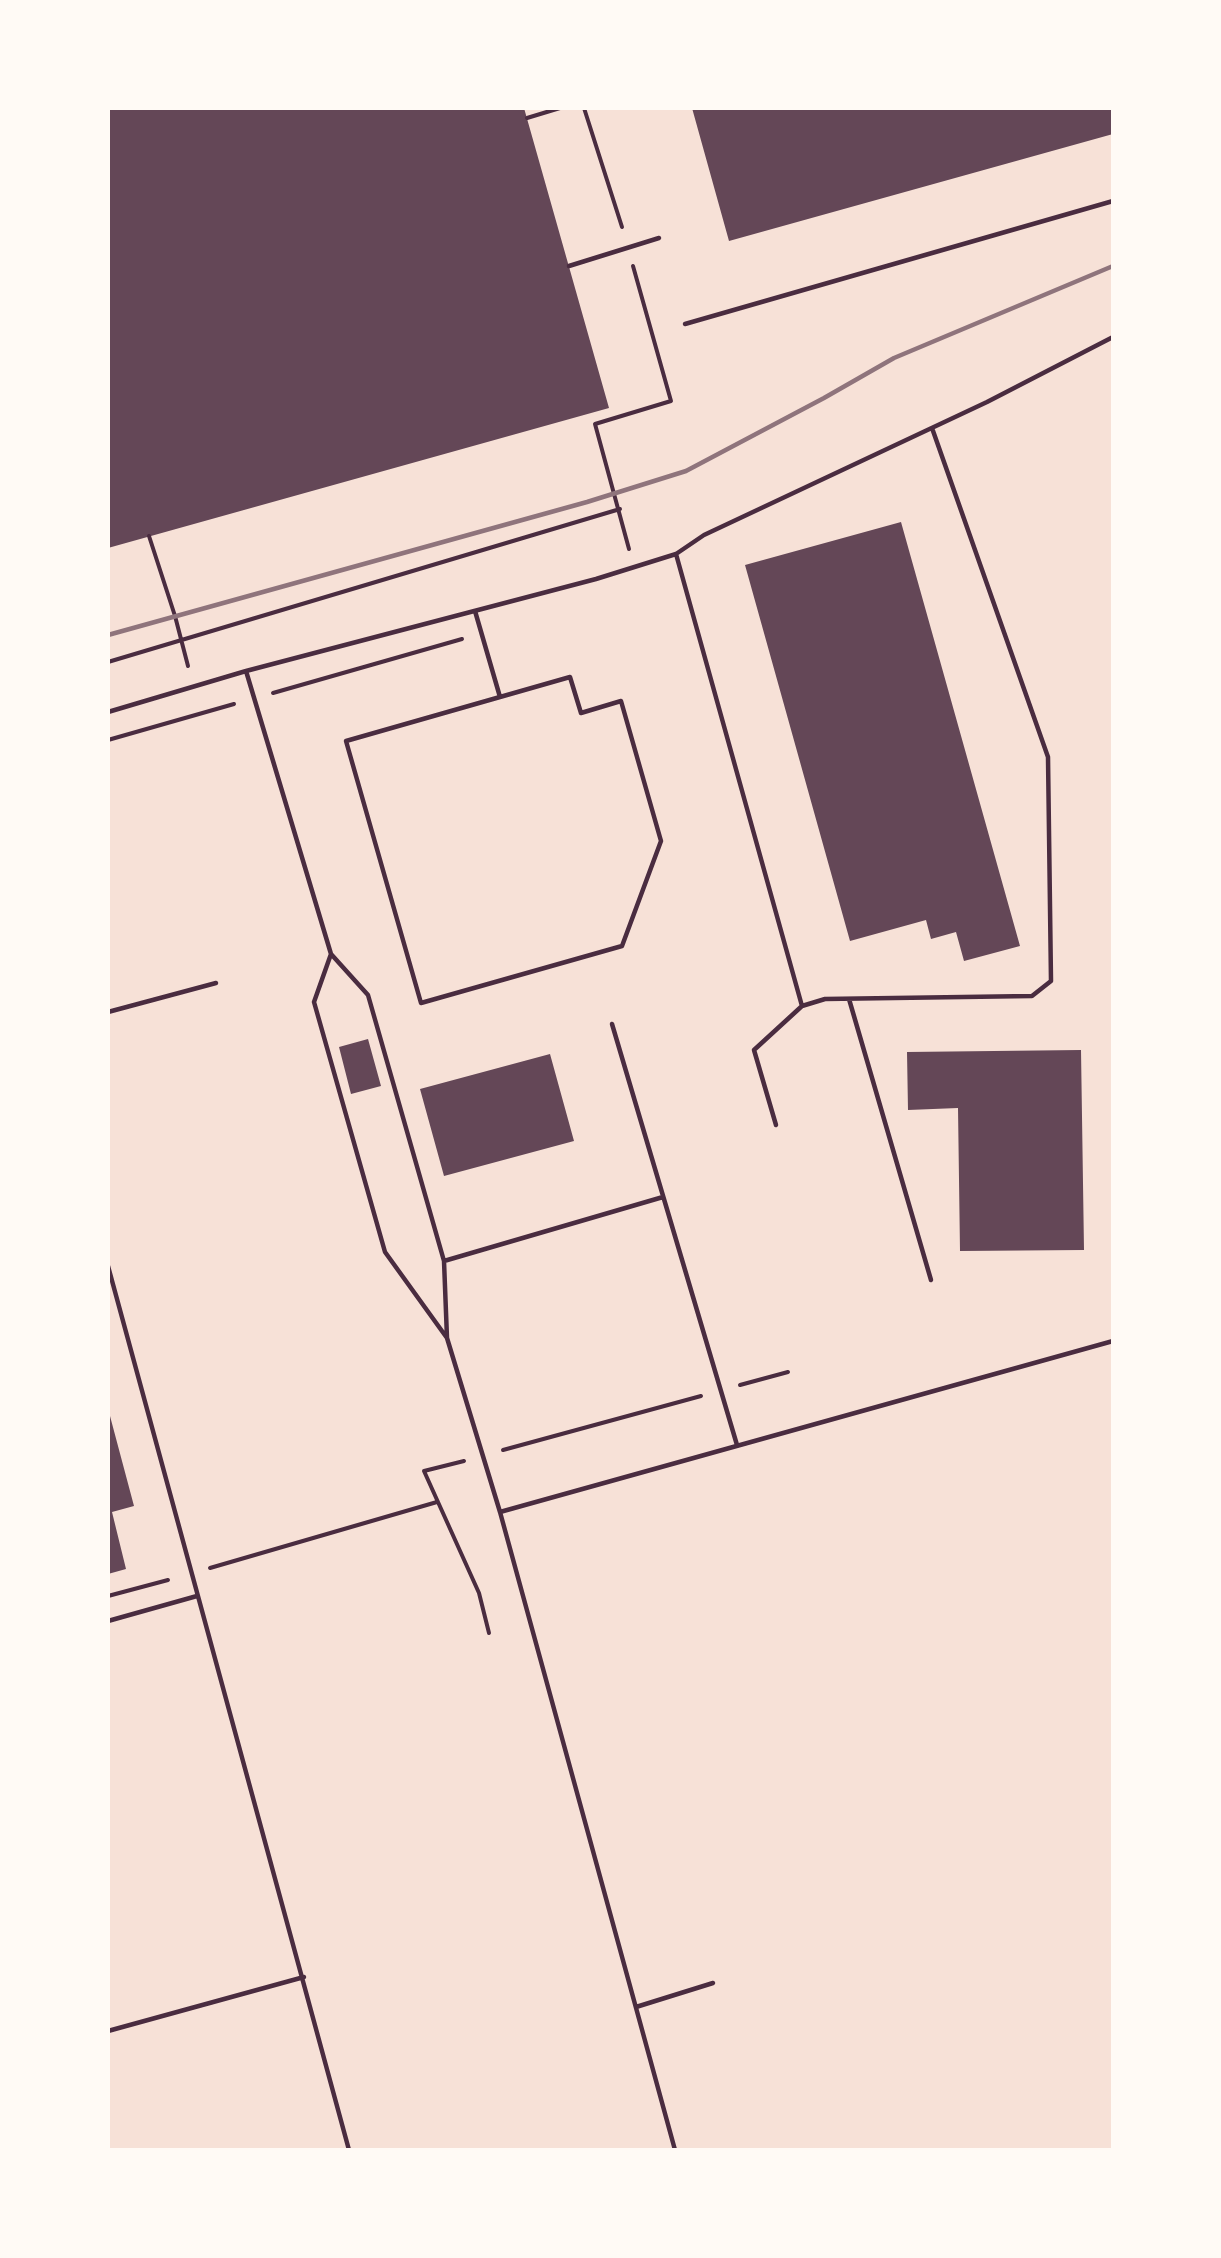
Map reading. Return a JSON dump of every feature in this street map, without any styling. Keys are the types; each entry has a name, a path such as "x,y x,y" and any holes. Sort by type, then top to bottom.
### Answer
{"lane":[{"path":"685,324 1113,201"},
{"path":"569,266 659,238"},
{"path":"108,712 246,671 596,579 676,554 704,535 987,402 1113,337"},
{"path":"776,1125 754,1050 802,1006 825,999 1032,996 1051,981 1048,757 932,428"},
{"path":"676,554 802,1006"},
{"path":"475,611 500,697"},
{"path":"246,671 331,954 368,995 444,1261 447,1338 500,1512 675,2150"},
{"path":"570,677 581,713 621,701 661,841 622,946 421,1003 346,741 500,697 570,677"},
{"path":"331,954 314,1002 385,1252 447,1338"},
{"path":"108,1012 216,983"},
{"path":"849,999 932,1280"},
{"path":"612,1024 736,1445"},
{"path":"444,1261 663,1197"},
{"path":"108,1266 350,2150"},
{"path":"500,1512 1113,1341"},
{"path":"108,1621 197,1596"},
{"path":"108,2031 304,1977"},
{"path":"636,2007 713,1983"}],"path":[{"path":"527,118 560,108"},
{"path":"584,108 628,247 671,401 595,424 620,509 633,566"},
{"path":"108,662 182,642 620,509"},
{"path":"149,536 201,713"},
{"path":"108,740 482,633"},
{"path":"489,1633 478,1593 424,1471 788,1372"},
{"path":"108,1596 437,1502"}],"building":[{"path":"108,108 524,108 609,408 108,548"},
{"path":"692,108 1113,108 1113,134 729,241"},
{"path":"901,522 1020,946 964,961 956,932 931,939 926,920 850,941 745,565"},
{"path":"368,1039 381,1086 351,1094 339,1047"},
{"path":"1081,1050 1084,1250 960,1251 958,1108 908,1110 907,1052"},
{"path":"550,1054 574,1141 444,1176 420,1089"},
{"path":"110,1416 134,1506 112,1512 126,1569 108,1574 108,1417"}],"railway":[{"path":"108,635 587,502 686,471 894,358 1113,266"}]}
